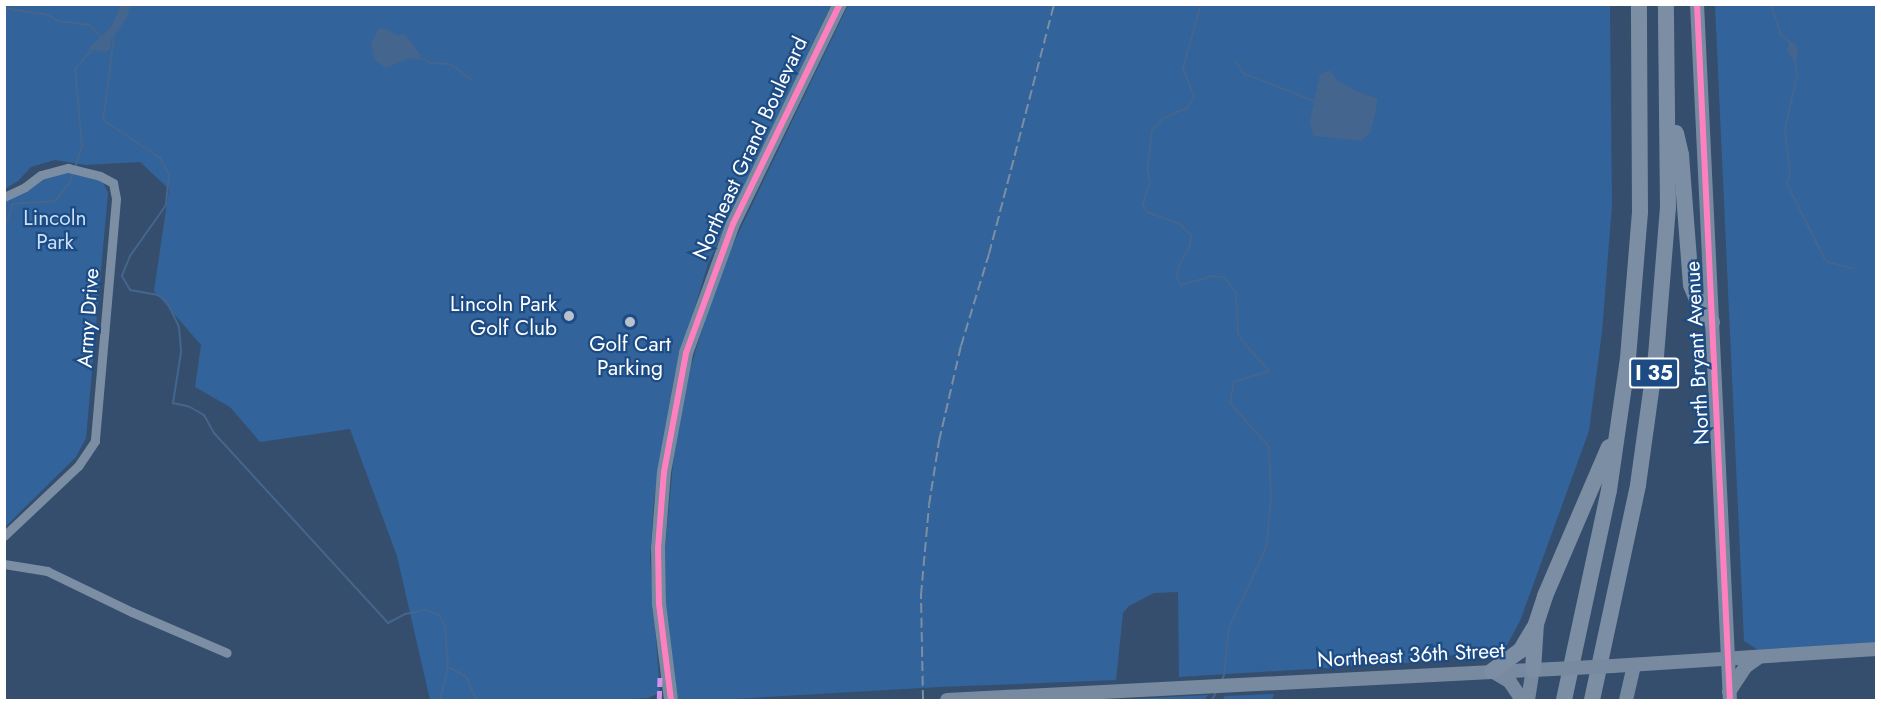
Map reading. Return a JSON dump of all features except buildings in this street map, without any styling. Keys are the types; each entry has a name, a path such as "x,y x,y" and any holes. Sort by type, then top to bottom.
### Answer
{"highway":[{"name":"I 35","path":"1564,700 1607,500 1620,425 1635,293 1640,212 1639,4"},
{"name":"I 35","path":"1592,700 1625,549 1647,428 1665,258 1669,100 1666,4"},
{"path":"1669,100 1681,155 1691,285 1702,311 1712,322"},
{"path":"1492,671 1520,651 1536,624 1555,571 1620,425"},
{"path":"1533,670 1536,624"}],"street":[{"name":"Northeast Grand Boulevard","path":"670,700 659,604 658,548 664,472 686,353 733,224 840,4"},
{"name":"North Bryant Avenue","path":"1697,4 1729,696"},
{"name":"Army Drive","path":"4,196 25,187 41,175 68,168 100,176 113,183 116,199 95,441 78,466 4,536"},
{"path":"4,564 47,571 132,612 226,652"},
{"name":"Northeast 36th Street","path":"947,700 1634,665 1876,649"},
{"path":"1729,696 1745,667 1761,656"},
{"path":"1626,700 1634,665"},
{"path":"1528,700 1533,670"},
{"path":"1492,671 1510,682 1522,700"}],"green space":[{"path":"4,5 831,5 708,264 675,373 654,500 650,559 660,693 648,698 611,700 430,700 397,556 350,429 260,442 230,407 195,387 201,345 154,291 169,189 140,162 86,165 55,160 31,167 18,181 5,189"},
{"path":"848,5 1610,5 1612,205 1602,332 1589,431 1520,621 1507,645 1494,653 1440,656 1439,661 1179,677 1178,592 1154,593 1129,606 1123,613 1116,680 678,700 674,688 666,609 665,550 674,453 687,378 722,267"},
{"path":"1715,5 1876,5 1876,642 1758,650 1744,641"},
{"name":"Lincoln Park","path":"64,170 97,179 104,184 108,193 86,438 76,457 5,527 5,200 41,177"},
{"path":"1274,694 1272,700 1222,700 1225,696"},
{"path":"1208,695 1204,700 1113,700"}],"shaded area":[{"path":"121,5 130,5 128,16 111,40 110,49 105,52 88,49 111,27"},
{"path":"384,28 395,34 406,35 421,55 419,60 409,58 386,68 374,59 371,44 378,29"},
{"path":"1789,40 1796,44 1798,55 1795,63 1787,52"},
{"path":"1329,70 1339,81 1356,91 1378,99 1371,132 1361,141 1313,136 1310,121 1320,74"}],"waterway":[{"path":"1201,4 1183,68 1194,97 1187,108 1163,118 1152,131 1147,169 1150,182 1143,205 1147,212 1180,224 1191,235 1190,245 1178,268 1177,278 1181,285 1212,276 1224,277 1236,293 1238,333 1243,342 1269,371 1234,382 1230,403 1269,447 1271,500 1266,548 1229,628 1224,675 1221,682"},
{"path":"1771,4 1781,35 1789,42"},
{"path":"4,8 48,15 58,21 90,25 101,37"},
{"path":"114,37 103,120 160,158 169,175 166,205 130,256 122,276 130,290 157,295 166,300 179,327 181,352 173,403 190,407 204,415 214,433 388,623 405,614 426,610 439,615 445,626 448,667 440,700"},
{"path":"75,168 82,147 75,69 94,47"},
{"path":"420,57 431,63 450,64 471,79"},
{"path":"1795,59 1797,75 1785,129 1790,174 1787,184 1824,258 1828,262 1854,269"},
{"path":"1235,60 1243,73 1314,101"},
{"path":"4,229 13,204 55,201 69,184 73,173"},
{"path":"448,667 466,676 476,700"},
{"path":"1212,700 1216,692"}],"railway":[{"path":"923,700 921,595 929,505 939,441 961,346 989,254 1054,4"}],"marked path":[{"path":"659,700 660,677"}],"cycle path":[{"path":"671,700 659,604 658,548 664,472 686,353 733,224 840,4"},
{"path":"1697,4 1730,700"}],"place":[{"name":"Lincoln Park Golf Club","path":"569,316"},
{"name":"Golf Cart Parking","path":"630,322"}]}
